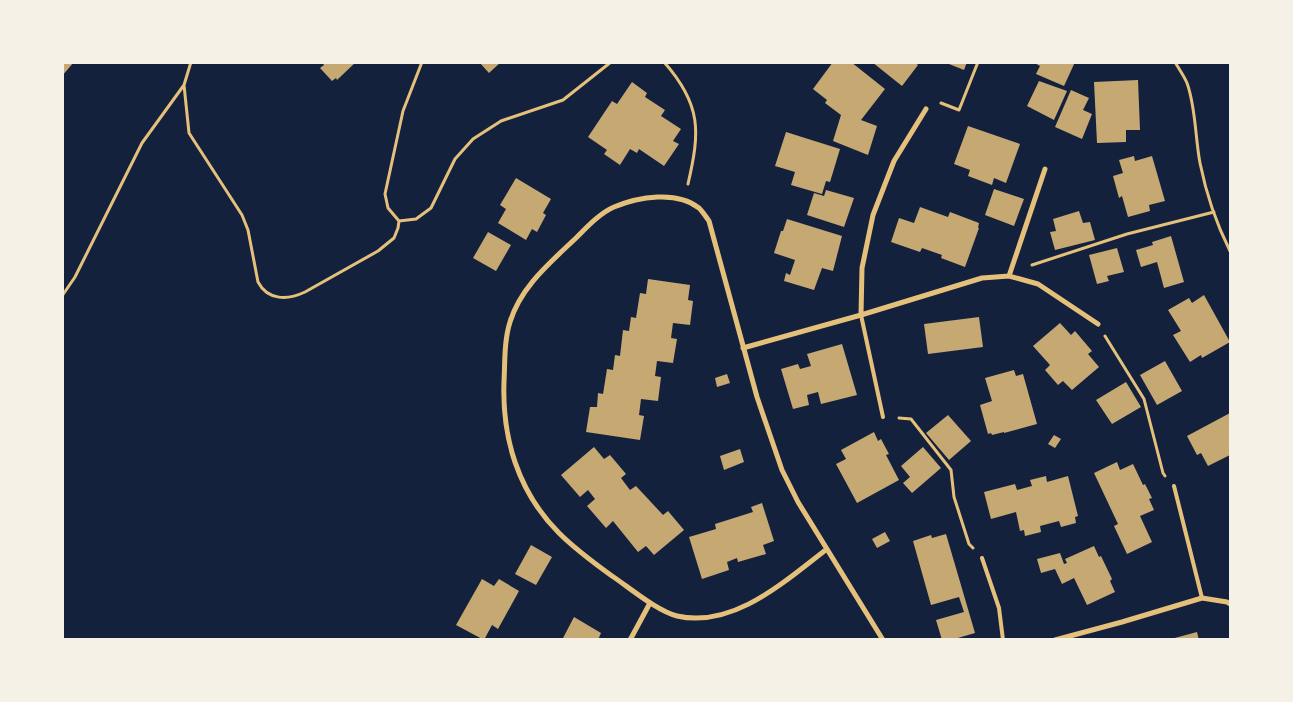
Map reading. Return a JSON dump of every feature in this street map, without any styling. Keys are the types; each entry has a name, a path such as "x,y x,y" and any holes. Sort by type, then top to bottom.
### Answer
{"street":[{"path":"861,316 862,268 873,215 894,161 926,109"},
{"path":"1009,276 1045,168"},
{"path":"827,550 769,592 734,611 704,617 677,616 650,603 589,559 559,533 542,513 528,491 510,450 506,428 504,399 505,353 510,322 520,299 541,271 589,226 612,208 636,201 665,197 684,200 700,209 709,221 717,244 757,397 782,470 798,502 883,640"},
{"path":"743,348 861,316 982,278 1009,276 1038,284 1098,324"},
{"path":"1055,640 1202,598 1228,602 1230,604"},
{"path":"630,640 650,603"}],"lane":[{"path":"861,316 883,417"},
{"path":"1174,486 1202,598"},
{"path":"982,558 999,608 1003,640"}],"path":[{"path":"62,296 75,277 142,143 184,85 191,62"},
{"path":"184,85 189,133 242,215 248,230 258,282 267,294 282,298 296,297 378,251 394,238 399,221 388,208 385,194 403,111 422,62"},
{"path":"399,221 416,220 431,208 455,159 473,140 502,121 563,100 610,62"},
{"path":"664,62 676,76 691,103 696,124 696,151 684,200"},
{"path":"926,109 935,101 960,110 978,62"},
{"path":"1175,62 1186,81 1191,99 1200,164 1217,224 1230,251"},
{"path":"1009,276 1037,262 1127,234 1214,212"},
{"path":"1098,324 1144,398 1163,473 1174,486"},
{"path":"883,417 911,419 951,470 954,497 969,544 982,558"}],"building":[{"path":"62,62 74,62 62,76"},
{"path":"322,62 356,62 337,80 336,78 332,81 320,68 324,65"},
{"path":"479,62 501,62 489,73"},
{"path":"833,62 851,62 885,89 861,120 877,126 868,155 833,141 841,115 825,103 827,100 813,89"},
{"path":"872,62 915,62 918,65 902,86"},
{"path":"944,62 967,62 964,70"},
{"path":"1033,62 1075,62 1064,86 1036,74 1040,66"},
{"path":"1138,80 1140,130 1126,130 1126,142 1097,143 1094,82"},
{"path":"1039,81 1067,91 1054,120 1027,106"},
{"path":"632,82 647,93 645,97 665,110 661,116 681,129 673,141 679,144 664,166 639,149 637,153 630,149 620,165 604,154 607,150 588,137 612,101 617,104"},
{"path":"1071,90 1089,98 1083,110 1092,114 1082,139 1055,127"},
{"path":"968,126 1020,144 1006,183 994,178 992,185 968,176 970,170 954,164"},
{"path":"786,132 840,149 830,182 826,181 822,194 791,185 795,172 775,166"},
{"path":"1134,156 1135,161 1152,156 1165,201 1149,205 1150,211 1128,217 1122,196 1119,198 1113,176 1123,173 1119,160"},
{"path":"516,178 551,199 543,213 546,215 537,232 532,229 526,240 498,223 506,209 500,205"},
{"path":"994,189 1024,199 1014,226 985,215"},
{"path":"826,190 854,198 844,227 807,215 814,193 824,196"},
{"path":"920,207 948,217 950,212 979,223 979,228 965,267 941,258 942,255 922,248 920,252 891,242 899,218 914,223"},
{"path":"1079,211 1083,223 1090,222 1095,240 1055,250 1050,232 1056,231 1053,219"},
{"path":"787,219 842,236 833,271 822,268 814,290 784,281 786,273 790,275 795,260 774,253"},
{"path":"488,232 511,245 496,271 473,258"},
{"path":"1171,236 1184,282 1164,288 1157,262 1141,267 1136,250 1153,245 1152,242"},
{"path":"1117,248 1124,272 1107,276 1109,281 1097,284 1089,255"},
{"path":"648,279 690,285 688,300 693,301 690,325 673,323 671,338 677,339 673,363 657,361 655,376 661,377 658,401 641,399 639,415 644,416 640,440 586,432 590,407 597,407 598,393 603,394 607,369 613,370 615,355 620,356 623,330 629,331 631,317 636,318 640,293 646,294"},
{"path":"1204,295 1230,342 1202,358 1201,355 1190,362 1173,335 1181,331 1168,310 1189,298 1192,303"},
{"path":"979,317 983,347 928,354 924,324"},
{"path":"1060,323 1071,335 1075,331 1092,351 1088,354 1099,367 1072,390 1063,381 1058,385 1045,370 1050,365 1033,346"},
{"path":"842,344 857,395 821,404 818,392 807,395 809,405 793,409 781,369 798,364 800,369 811,366 807,354"},
{"path":"1165,361 1182,391 1157,405 1140,375"},
{"path":"1014,370 1016,376 1023,374 1037,424 1004,433 988,434 980,405 992,401 985,378"},
{"path":"727,374 730,383 717,387 715,378"},
{"path":"1126,382 1141,407 1112,424 1096,400"},
{"path":"1230,413 1230,455 1208,466 1201,453 1197,455 1187,436"},
{"path":"948,415 971,441 949,460 926,433"},
{"path":"874,432 878,441 881,439 889,454 886,455 899,480 857,503 836,464 846,459 841,450"},
{"path":"1054,435 1061,439 1055,448 1048,444"},
{"path":"594,447 604,459 610,455 626,474 621,478 630,490 636,486 663,515 668,511 684,530 654,555 646,546 638,552 613,521 606,528 587,506 595,499 588,490 580,497 561,475"},
{"path":"923,447 941,468 912,493 903,483 910,477 901,466"},
{"path":"740,449 744,462 724,470 720,456"},
{"path":"1117,462 1120,470 1133,464 1143,485 1145,484 1152,498 1149,499 1154,510 1140,516 1152,542 1127,554 1114,526 1118,524 1094,473"},
{"path":"1046,476 1047,482 1068,476 1078,516 1075,517 1076,523 1061,527 1059,521 1040,526 1041,532 1025,536 1024,530 1020,531 1016,512 991,519 984,492 1015,484 1017,490 1032,486 1030,480"},
{"path":"762,503 774,541 763,545 766,554 738,562 737,558 727,562 729,570 702,579 689,537 716,529 715,524 753,512 751,507"},
{"path":"885,532 890,541 877,548 872,539"},
{"path":"946,534 975,633 951,640 942,640 936,620 964,612 959,597 931,605 913,541 931,535 932,538"},
{"path":"531,545 552,557 536,585 515,574"},
{"path":"1094,546 1112,579 1110,581 1115,592 1087,605 1074,578 1062,584 1055,569 1041,573 1037,559 1060,553 1064,564 1067,563 1065,559"},
{"path":"482,579 494,586 499,579 519,591 498,629 492,625 484,640 456,625"},
{"path":"574,617 601,633 598,640 562,640"},
{"path":"1197,632 1199,640 1171,639"}]}
